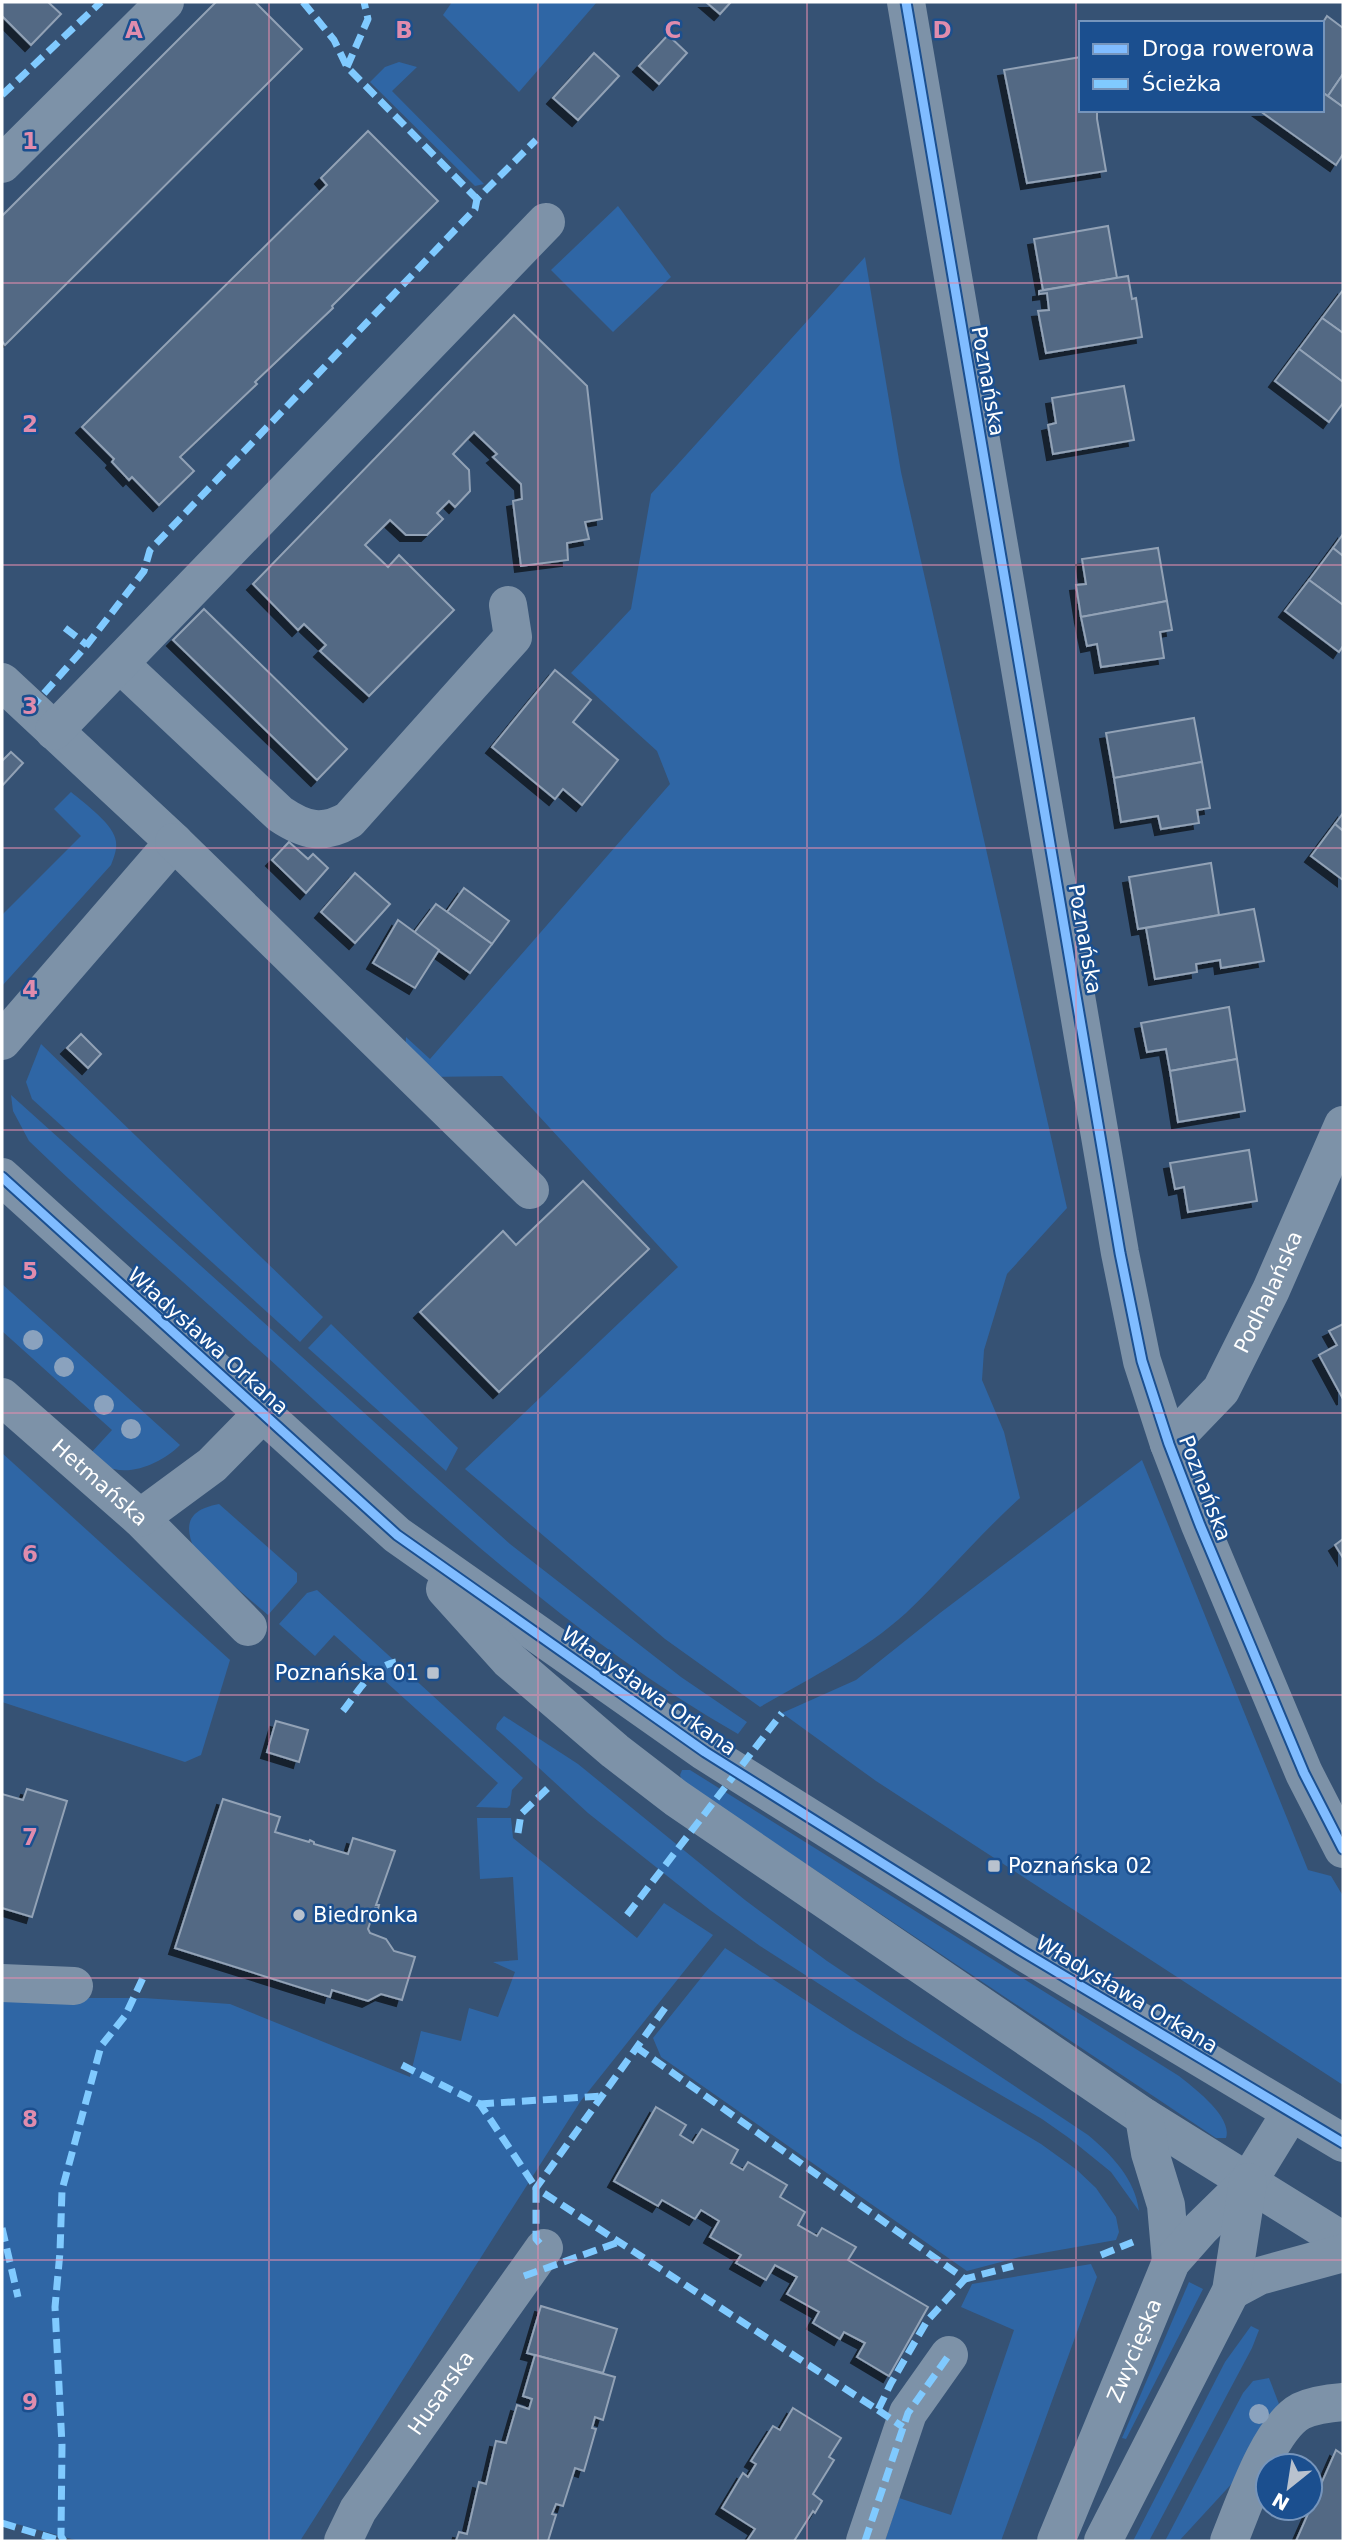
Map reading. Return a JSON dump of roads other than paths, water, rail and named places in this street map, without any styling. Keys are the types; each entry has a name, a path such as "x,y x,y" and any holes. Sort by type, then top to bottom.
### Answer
{"street":[{"path":"2,164 165,2"},
{"name":"Poznańska","path":"906,2 1120,1253 1142,1361 1169,1444 1200,1525 1304,1773 1343,1850"},
{"path":"54,731 546,222"},
{"path":"120,664 280,814 296,825 316,830 334,829 349,820 513,637 508,605"},
{"path":"2,682 174,842 245,924 530,1190"},
{"path":"2,1041 174,842"},
{"name":"Podhalańska","path":"1169,1444 1221,1390 1271,1290 1343,1125"},
{"name":"Władysława Orkana","path":"2,1178 397,1535 509,1660 615,1751 752,1851 1144,2117 1343,2241"},
{"name":"Hetmańska","path":"2,1397 139,1518 212,1465 262,1414"},
{"path":"139,1518 248,1627"},
{"name":"Władysława Orkana","path":"397,1535 705,1752 1022,1951 1343,2143"},
{"path":"2,1983 74,1986"},
{"name":"Zwycięska","path":"1056,2541 1171,2262 1248,2182 1291,2112"},
{"path":"1144,2117 1150,2153 1166,2205 1171,2262"},
{"name":"Zwycięska","path":"1103,2541 1231,2291 1248,2182"},
{"name":"Husarska","path":"343,2541 358,2510 544,2248"},
{"path":"1231,2291 1259,2276 1343,2253"},
{"path":"865,2541 908,2413 949,2355"},
{"path":"1229,2541 1261,2464 1282,2427 1301,2411 1328,2403 1343,2402"}],"place":[{"name":"Poznańska 01","path":"433,1673"},
{"name":"Poznańska 02","path":"994,1866"},
{"name":"Biedronka","path":"299,1915"}]}
